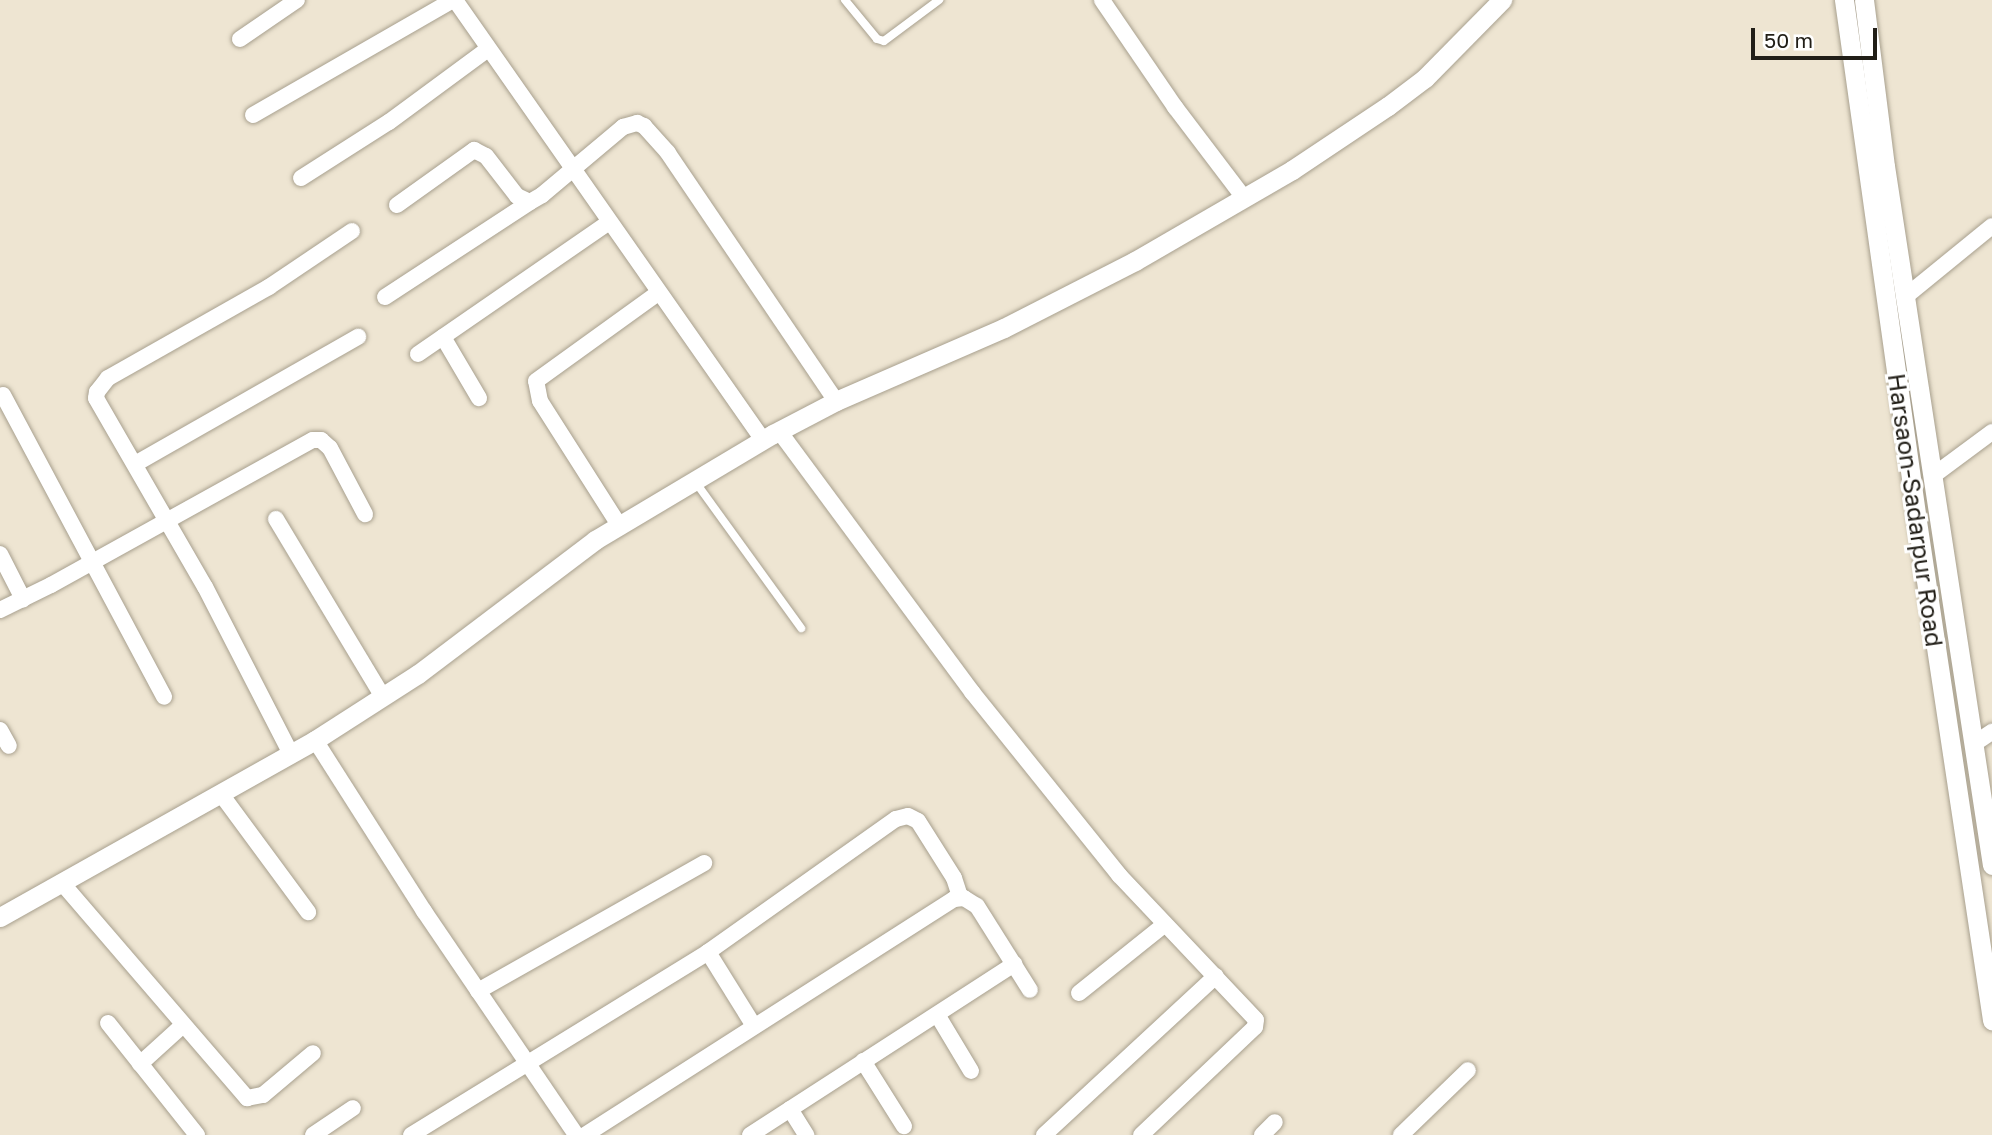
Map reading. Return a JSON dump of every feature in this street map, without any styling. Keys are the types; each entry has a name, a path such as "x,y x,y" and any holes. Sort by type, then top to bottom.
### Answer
{"street":[{"path":"240,39 296,0"},
{"path":"253,116 454,0 658,293 1119,875 1252,1015 1255,1027 1140,1135"},
{"path":"1102,0 1175,107 1244,198"},
{"path":"0,917 315,740 418,674 565,561 619,525 771,435 836,401 1004,328 1135,261 1244,198 1388,106 1425,78 1502,0"},
{"name":"Harsaon-Sadarpur Road","path":"1844,0 1917,521 1992,1020"},
{"name":"Harsaon-Sadarpur Road","path":"1864,0 1905,296 1992,865"},
{"path":"301,178 389,122 488,49"},
{"path":"385,297 542,195 622,127 637,123 645,126 668,153 836,401"},
{"path":"397,205 474,150 486,156 517,196 530,202"},
{"path":"418,354 609,222"},
{"path":"1905,296 1992,226"},
{"path":"291,754 205,587 98,405 97,391 108,378 269,287 352,231"},
{"path":"619,525 540,401 536,382 658,293"},
{"path":"135,464 358,337"},
{"path":"443,337 479,398"},
{"path":"2,396 164,697"},
{"path":"1934,475 1990,439"},
{"path":"0,610 92,563 313,440 321,440 330,448 365,514"},
{"path":"276,519 383,697"},
{"path":"0,554 23,599"},
{"path":"0,730 9,746"},
{"path":"1975,744 1992,732"},
{"path":"315,740 478,991 576,1135"},
{"path":"221,794 308,912"},
{"path":"411,1135 529,1065 708,952 903,817 918,821 954,878 960,897"},
{"path":"478,991 704,863"},
{"path":"62,883 247,1098 264,1095 313,1053"},
{"path":"585,1135 960,897 977,906 1030,990"},
{"path":"1079,993 1165,924"},
{"path":"708,952 754,1026"},
{"path":"750,1135 938,1016 1014,964"},
{"path":"1044,1135 1216,976"},
{"path":"938,1016 971,1071"},
{"path":"108,1023 197,1135"},
{"path":"140,1064 183,1025"},
{"path":"863,1061 904,1126"},
{"path":"1401,1135 1468,1070"},
{"path":"313,1135 353,1108"},
{"path":"790,1109 806,1135"},
{"path":"1262,1135 1275,1122"}],"lane":[{"path":"845,0 877,38 884,41 939,0"},
{"path":"694,480 801,628"}]}
